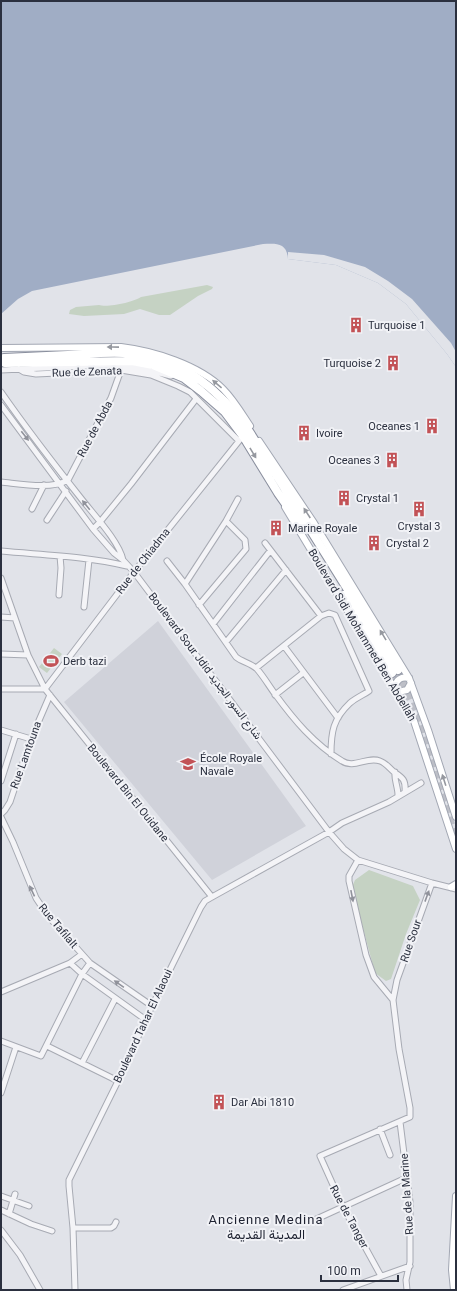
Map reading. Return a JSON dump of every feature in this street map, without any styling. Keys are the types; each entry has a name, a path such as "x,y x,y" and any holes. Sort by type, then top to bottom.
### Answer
{"highway":[{"name":"Boulevard Sidi Mohammed Ben Abdellah","path":"3,364 117,353 146,356 181,368 200,379 231,407 247,428 282,491"},
{"name":"Boulevard Sidi Mohammed Ben Abdellah","path":"3,364 132,361 153,365 169,371 184,378 225,412 241,438 282,491"},
{"path":"167,362 178,362"},
{"path":"282,491 395,672"}],"main road":[{"name":"Boulevard Sidi Mohammed Ben Abdellah","path":"1,348 121,347 152,352 197,371 211,379 223,389 232,400 314,523 410,680 456,817"},
{"name":"Boulevard Sidi Mohammed Ben Abdellah","path":"282,491 288,514 411,713 418,730 456,849"},
{"path":"406,677 410,680 410,686 407,690 397,690 395,684 399,679 406,677"},
{"path":"454,1290 452,1270 456,1196"}],"street":[{"path":"3,364 19,369 108,365 124,366 151,370 172,377 201,391"},
{"name":"Rue de Zenata","path":"19,369 24,372 36,374 121,370 137,372 162,379 190,392 241,438"},
{"name":"Rue de Abda","path":"68,480 111,398 121,370"},
{"name":"Boulevard Sour Jdid شارع السور الجديد","path":"1,392 100,522 118,549 123,560"},
{"path":"93,528 100,522 196,399"},
{"path":"2,409 11,406"},
{"name":"Boulevard Sour Jdid شارع السور الجديد","path":"2,409 61,484 93,528 114,553 134,572 329,832 344,849 358,860 454,887"},
{"name":"Rue de Chiadma","path":"45,689 134,572 241,438"},
{"path":"1,482 44,485 61,484 68,480"},
{"path":"32,510 44,485"},
{"path":"47,520 66,491"},
{"path":"185,584 226,521 238,499"},
{"path":"199,605 246,549 245,540 226,521"},
{"path":"265,543 321,616"},
{"path":"1,551 60,556 128,566"},
{"path":"213,624 270,551"},
{"path":"59,595 61,568 60,556"},
{"path":"84,607 89,560"},
{"path":"167,561 240,660 256,668 275,695 309,736 331,754 348,764 372,759 379,760 386,764 404,780 404,792"},
{"path":"226,642 286,570"},
{"name":"Boulevard Bin El Ouidane","path":"1,578 2,588 15,618 28,655 45,689 212,897"},
{"path":"256,668 321,616 329,613 335,615 369,689 351,702 338,718 331,734 331,754"},
{"path":"1,617 15,618"},
{"path":"284,646 338,718"},
{"path":"1,654 28,655"},
{"path":"275,695 303,673"},
{"path":"1,689 45,689"},
{"name":"Rue Lamtouna","path":"1,814 10,802 31,739 50,695"},
{"path":"1,730 31,739"},
{"path":"1,781 16,734"},
{"path":"395,772 394,778 398,788 398,795"},
{"name":"Boulevard Tahar El Alaoui","path":"75,1290 73,1228 69,1180 118,1081 197,913 205,901 342,824 388,802 421,783"},
{"name":"Rue Tafilalt","path":"1,818 13,842 36,898 59,929 90,962 152,1006"},
{"path":"358,860 349,876 349,881 366,955 374,977 393,1000 399,1048 410,1108 410,1117 380,1129 390,1155"},
{"name":"Rue Sour","path":"393,1000 397,980 432,882"},
{"path":"1,992 70,962 82,954"},
{"path":"70,962 82,974 146,1020"},
{"path":"1,1041 41,1056 82,974 90,962"},
{"path":"82,1063 115,999"},
{"path":"47,1046 118,1081"},
{"path":"1,1093 16,1047"},
{"name":"Rue de la Marine","path":"400,1122 410,1202 410,1266 406,1280 408,1290"},
{"name":"Rue de Tanger","path":"380,1129 320,1156 343,1207 381,1276"},
{"path":"310,1222 406,1178"},
{"path":"9,1214 15,1194"},
{"path":"1,1196 29,1206"},
{"path":"1,1210 31,1224 52,1231"},
{"path":"73,1228 111,1228 116,1222"},
{"path":"1,1230 20,1254 40,1290"},
{"path":"343,1290 410,1266"}],"shaded area":[{"name":"École Royale Navale","path":"158,621 306,826 212,880 64,702"}],"green space":[{"path":"207,285 213,287 212,289 198,296 170,315 159,315 140,309 124,314 84,316 69,314 70,310 76,307 120,304 133,301 141,297"},
{"name":"Derb tazi","path":"54,648 62,654 47,673 39,667"},
{"path":"369,870 413,886 420,900 406,934 391,979 386,981 375,973 352,887 355,880"}],"water":[{"path":"1,1 456,1 456,367 406,304 378,283 336,265 288,259 286,250 277,244 263,244 32,291 18,299 1,314"}],"pier":[{"path":"288,252 324,255 365,267 388,281 412,299 451,343 456,352 456,367 406,304 378,283 336,265 288,259"}],"tunnel":[{"path":"398,670 412,694"},
{"path":"392,673 409,697 415,712 456,840"}],"place":[{"name":"Turquoise 1","path":"356,325"},
{"name":"Turquoise 2","path":"393,363"},
{"name":"Oceanes 1","path":"432,426"},
{"name":"Ivoire","path":"304,433"},
{"name":"Oceanes 3","path":"392,460"},
{"name":"Crystal 1","path":"344,498"},
{"name":"Crystal 3","path":"419,509"},
{"name":"Marine Royale","path":"276,528"},
{"name":"Crystal 2","path":"374,543"},
{"name":"Derb tazi","path":"51,661"},
{"name":"École Royale Navale","path":"188,764"},
{"name":"Dar Abi 1810","path":"219,1102"}],"district":[{"name":"Ancienne Medina المدينة القديمة","path":"266,1226"}]}
